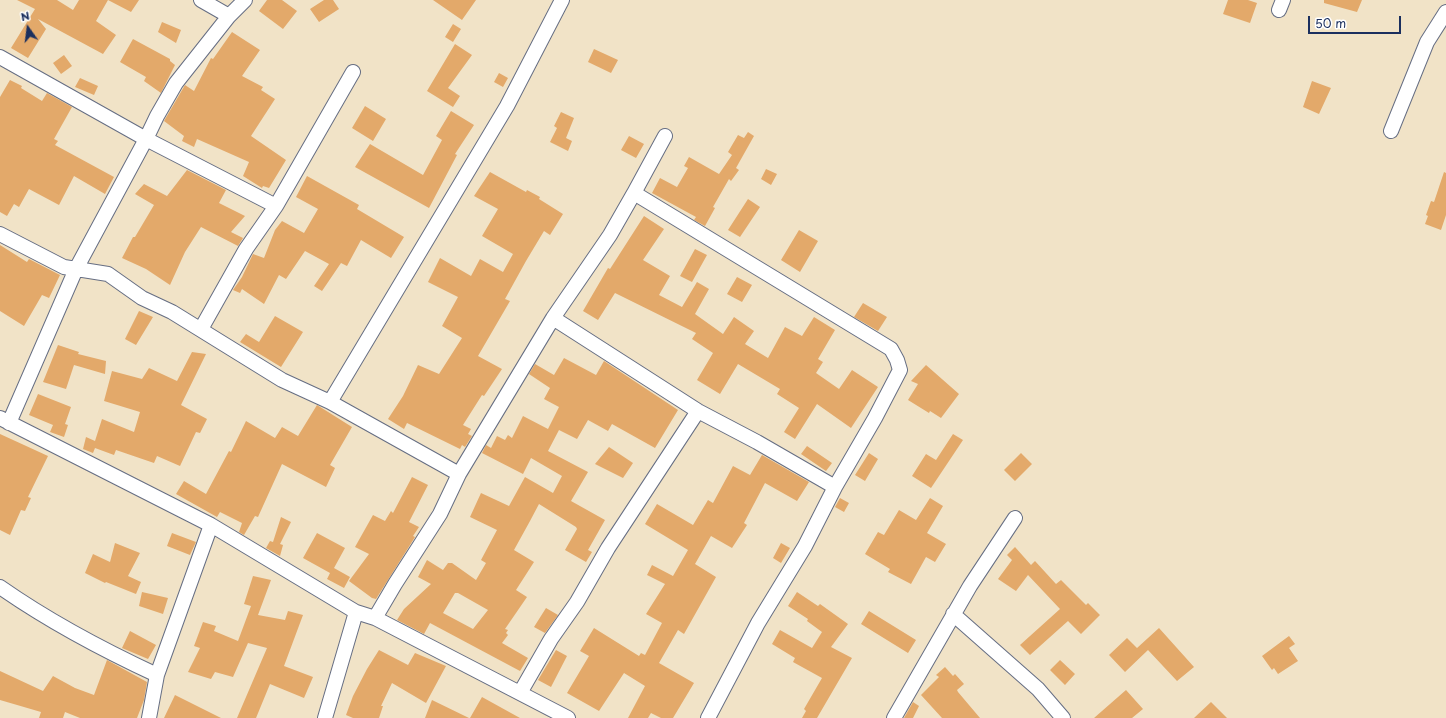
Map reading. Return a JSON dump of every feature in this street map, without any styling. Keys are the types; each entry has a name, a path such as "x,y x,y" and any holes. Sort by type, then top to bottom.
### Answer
{"street":[{"path":"201,0 229,16"},
{"path":"245,0 229,16 176,83 156,116 146,139 76,269 4,420 211,525 356,612 375,618 568,718"},
{"path":"330,402 507,106 562,0"},
{"path":"1391,132 1427,42 1446,12"},
{"path":"0,57 146,139 276,206"},
{"path":"201,329 246,249 276,206 353,72"},
{"path":"375,618 394,584 440,514 459,474 554,318 610,235 666,136"},
{"path":"634,193 891,350 897,360 900,370 875,418 835,487 805,546 758,623 708,718"},
{"path":"0,234 64,267 108,274 142,298 172,312 282,380 330,402 459,474"},
{"path":"554,318 698,411 758,442 835,487"},
{"path":"520,693 551,639 577,602 608,548 698,411"},
{"path":"894,718 953,614 1015,518"},
{"path":"150,718 157,675 211,525"},
{"path":"0,587 37,613 157,675"},
{"path":"325,718 356,612"},
{"path":"953,614 1038,689 1063,718"}],"building":[{"path":"17,0 57,0 73,10 79,0 108,0 96,21 116,35 103,54 38,19 46,29 28,58 11,48 35,9"},
{"path":"108,0 139,0 131,12"},
{"path":"267,0 282,0 297,11 283,29 259,11"},
{"path":"324,0 333,0 339,9 319,22 310,9"},
{"path":"433,0 476,0 462,20"},
{"path":"1228,0 1248,0 1257,3 1250,23 1223,14"},
{"path":"1324,0 1362,0 1357,12 1324,3"},
{"path":"162,22 181,30 176,43 158,32"},
{"path":"453,24 461,29 453,42 445,37"},
{"path":"232,32 260,50 242,76 263,87 261,90 275,99 251,136 286,160 269,188 263,186 262,188 243,176 249,162 197,139 194,147 182,141 184,136 164,121 185,85 194,91 211,58 213,59"},
{"path":"133,39 170,59 170,61 175,65 161,93 144,81 146,77 120,62"},
{"path":"455,44 472,55 448,88 460,96 453,107 427,91"},
{"path":"594,49 618,60 611,73 588,62"},
{"path":"64,55 72,66 61,74 53,63"},
{"path":"499,73 508,78 503,87 494,82"},
{"path":"80,78 98,86 94,95 75,87"},
{"path":"10,80 22,86 21,88 42,101 47,93 72,107 54,139 58,141 55,145 114,177 105,194 74,176 59,205 29,189 19,207 14,204 7,216 0,212 0,97"},
{"path":"1312,81 1331,88 1319,114 1303,107"},
{"path":"365,106 386,119 373,141 352,128"},
{"path":"451,111 474,125 455,154 457,155 429,208 355,167 370,144 423,175 442,140 436,136"},
{"path":"561,112 574,118 566,138 572,141 568,151 550,142 557,128 554,126"},
{"path":"748,132 754,136 736,168 739,170 731,181 729,179 713,207 715,208 705,226 694,220 696,217 652,193 660,178 677,187 688,168 684,166 689,157 719,174 732,155 728,152 738,135 744,138"},
{"path":"629,136 644,144 636,158 621,150"},
{"path":"766,169 777,174 771,185 761,179"},
{"path":"187,170 226,190 219,203 245,216 231,232 243,238 238,246 201,227 185,252 170,285 146,269 122,258 133,237 135,237 154,205 135,194 144,184 167,196"},
{"path":"490,172 526,192 527,190 540,197 539,199 563,214 550,235 544,231 526,261 505,299 510,301 478,356 502,369 484,396 482,395 463,425 471,429 468,434 472,436 465,447 462,445 460,449 407,423 404,429 388,419 403,396 418,365 439,374 462,338 442,326 458,297 428,282 440,258 471,276 480,259 503,272 513,254 482,236 498,209 474,196"},
{"path":"1444,172 1446,173 1446,215 1441,230 1425,224 1428,216 1426,215 1431,201 1434,202"},
{"path":"307,176 359,205 357,209 404,237 391,258 361,240 347,266 341,263 322,291 314,286 329,264 305,251 286,279 279,275 264,304 242,289 240,293 233,290 242,277 253,254 264,258 275,230 282,221 304,233 318,209 296,197"},
{"path":"748,199 760,207 740,237 728,230"},
{"path":"644,216 664,229 643,260 670,276 659,295 682,307 697,282 709,289 695,314 723,334 734,317 754,331 745,344 768,358 785,327 802,336 814,317 835,330 818,359 823,362 816,373 839,389 852,370 878,387 851,428 817,404 795,439 784,432 799,408 777,394 780,389 738,364 720,394 697,380 713,353 692,339 696,333 615,293 598,320 583,311 608,268 610,269"},
{"path":"799,230 818,241 800,272 781,260"},
{"path":"0,245 27,262 29,259 60,275 49,298 42,295 24,326 0,311"},
{"path":"695,249 707,255 692,282 680,276"},
{"path":"737,277 752,285 742,302 727,294"},
{"path":"863,303 887,317 878,331 854,317"},
{"path":"139,311 153,317 136,345 125,339"},
{"path":"275,316 303,332 281,367 240,342 246,334 259,342"},
{"path":"58,345 79,352 78,354 106,361 105,374 74,365 66,389 43,382"},
{"path":"192,352 206,354 181,405 207,419 200,433 196,432 180,466 157,456 154,463 116,450 114,455 95,448 93,453 83,449 86,437 95,441 102,419 134,432 140,412 104,401 112,371 142,379 149,368 177,381"},
{"path":"564,358 596,375 604,361 678,410 655,448 612,424 608,431 588,420 577,439 559,430 548,451 588,472 571,501 605,520 588,550 592,552 586,562 565,550 577,529 576,527 539,504 514,550 534,562 516,590 527,597 505,629 508,630 506,633 508,635 502,643 528,658 520,671 430,623 424,634 397,620 404,609 431,584 418,577 427,560 443,570 448,563 452,563 476,580 486,563 481,560 497,530 470,517 481,493 509,506 525,477 553,493 562,476 531,458 523,474 482,453 486,445 491,448 497,436 505,440 508,435 512,438 523,416 548,429 559,407 544,399 550,388 529,374 535,364 554,375","holes":["455,593 458,593 488,610 473,629 443,613"]},
{"path":"926,365 959,394 941,418 930,411 929,413 908,400 918,384 911,381"},
{"path":"38,394 71,407 65,424 68,425 64,437 50,432 53,425 29,415"},
{"path":"317,405 352,427 330,465 335,468 326,487 282,464 258,517 255,516 244,535 239,532 242,523 220,512 217,517 176,494 184,481 206,494 229,451 231,452 246,421 275,438 282,427 298,436"},
{"path":"0,434 48,456 28,497 31,498 25,511 21,510 10,535 0,530"},
{"path":"953,434 963,440 931,488 912,476 926,454 936,460"},
{"path":"807,446 832,463 826,471 801,454"},
{"path":"609,447 633,463 623,478 595,464"},
{"path":"869,453 878,459 865,481 855,475"},
{"path":"1021,453 1032,464 1015,481 1004,470"},
{"path":"762,455 809,482 797,501 765,483 744,523 747,525 732,548 711,536 695,564 716,577 684,634 678,630 659,663 694,683 673,718 661,718 651,713 648,718 628,718 645,686 624,673 599,711 567,693 589,656 580,651 594,628 639,656 641,653 645,655 662,623 646,614 665,584 647,575 652,565 673,576 688,550 645,524 657,504 693,525 708,500 713,503 733,466 750,475"},
{"path":"412,477 428,485 409,522 419,527 413,536 415,537 376,599 372,598 349,581 369,554 355,547 373,515 385,521 391,511 393,513"},
{"path":"840,498 849,503 844,512 835,507"},
{"path":"930,498 943,506 927,533 946,544 935,562 926,557 911,584 888,572 890,569 865,554 878,532 884,535 899,510 916,520"},
{"path":"281,517 291,522 280,544 283,545 280,556 266,548 270,541 273,542"},
{"path":"172,533 196,542 190,555 167,546"},
{"path":"317,533 345,548 334,568 350,577 344,588 327,579 330,573 303,558"},
{"path":"115,543 140,553 128,576 141,582 136,594 106,582 105,583 85,573 93,554 110,562"},
{"path":"781,543 790,548 781,563 773,558"},
{"path":"1015,547 1031,565 1035,561 1056,584 1061,580 1086,605 1088,603 1100,615 1081,634 1068,621 1030,655 1020,645 1060,609 1028,575 1016,591 998,579 1012,560 1007,555"},
{"path":"253,576 271,580 258,615 285,620 288,611 303,615 284,666 313,677 304,698 270,684 256,718 237,718 267,648 248,643 233,677 215,672 211,679 188,672 200,648 194,646 203,622 216,626 214,631 238,641 251,606 244,604"},
{"path":"142,592 168,598 163,614 139,606"},
{"path":"797,592 818,606 820,604 848,624 831,647 852,658 817,718 802,718 806,711 804,709 822,678 793,662 795,658 772,644 780,630 812,648 822,632 807,621 808,619 788,606"},
{"path":"546,608 558,615 545,633 534,627"},
{"path":"869,611 916,640 908,653 861,624"},
{"path":"1159,628 1194,667 1177,681 1148,650 1125,672 1109,655 1127,638 1137,648"},
{"path":"130,631 156,645 148,659 122,648"},
{"path":"1289,636 1295,644 1289,648 1298,661 1278,674 1274,668 1272,670 1262,656"},
{"path":"379,650 408,665 415,653 446,666 426,703 392,683 381,706 383,706 379,718 353,718 346,715 353,696"},
{"path":"556,650 567,656 551,687 538,680"},
{"path":"107,660 147,682 144,700 137,718 80,718 65,712 63,718 39,718 41,712 0,700 0,671 43,691 53,676 75,688 94,695"},
{"path":"1060,660 1075,674 1065,685 1050,670"},
{"path":"945,667 953,676 955,674 964,684 957,690 980,718 942,718 921,695 939,677 936,675"},
{"path":"1126,690 1143,709 1132,718 1094,718"},
{"path":"175,695 221,718 164,718"},
{"path":"482,697 520,718 470,718"},
{"path":"432,700 469,718 425,718"},
{"path":"913,702 919,706 913,718 904,718"},
{"path":"1211,702 1227,718 1194,718"}]}
